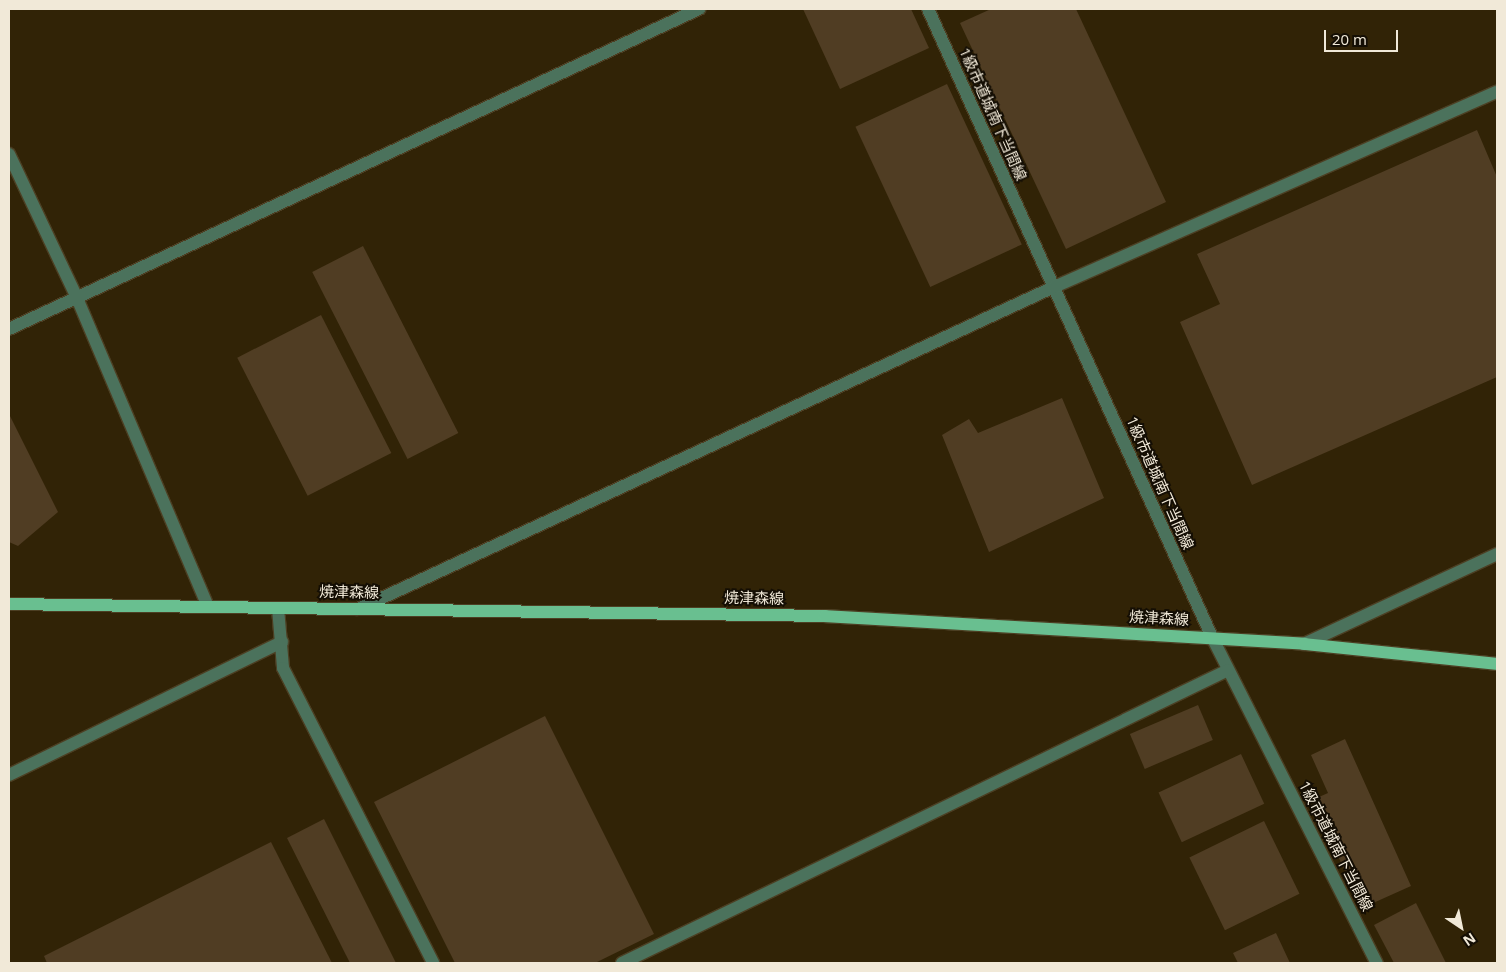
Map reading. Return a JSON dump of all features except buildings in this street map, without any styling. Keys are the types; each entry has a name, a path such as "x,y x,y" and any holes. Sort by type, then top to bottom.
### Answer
{"main road":[{"name":"焼津森線","path":"9,604 825,616 1212,637 1304,644 1497,664"}],"street":[{"path":"9,329 699,9"},
{"name":"1級市道城南下当間線","path":"928,9 1212,637 1377,963"},
{"path":"358,609 1054,287 1497,92"},
{"path":"9,154 76,298 208,606"},
{"path":"1304,644 1497,554"},
{"path":"278,608 283,668 433,963"},
{"path":"9,775 282,642"},
{"path":"622,963 1228,670"}]}
